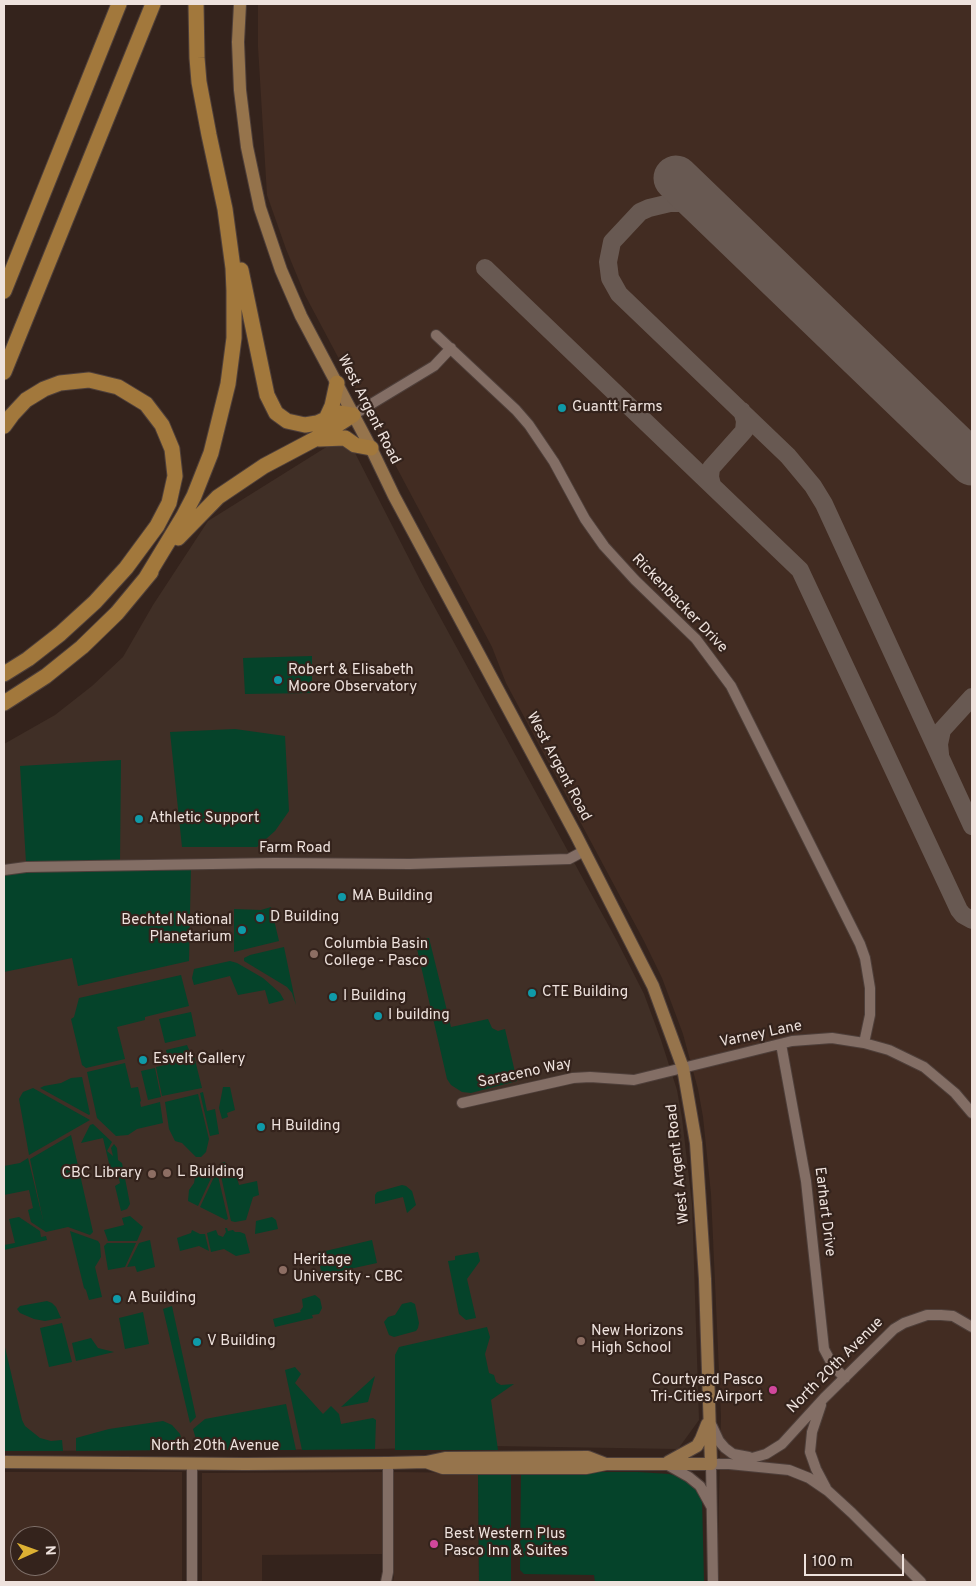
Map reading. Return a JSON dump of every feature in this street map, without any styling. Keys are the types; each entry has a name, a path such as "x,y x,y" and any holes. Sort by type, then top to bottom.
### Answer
{"highway":[{"path":"4,291 80,97 119,4"},
{"path":"4,372 153,4"},
{"path":"146,578 172,537 194,496 210,453 228,384 234,338 234,291 225,209 208,135 200,82 196,44 196,4"},
{"path":"4,264 80,97"},
{"path":"225,209 229,218 272,407 281,418 299,425 318,423 339,413 353,415"},
{"path":"4,426 26,400 44,389 60,383 89,380 118,387 146,404 162,425 172,449 175,476 169,503 157,526 126,568 95,602 60,634 28,659 4,674"},
{"path":"326,418 332,406 337,383"},
{"path":"4,702 46,676 82,647 116,613 185,530 218,497 264,466 315,439 353,415"},
{"path":"315,439 344,438 355,445 371,448"}],"main road":[{"name":"West Argent Road","path":"240,4 238,42 240,97 247,147 255,189 269,237 286,283 301,316 371,448 394,496 654,986 683,1068 693,1121 699,1170 705,1280 711,1464"},
{"path":"666,1464 688,1453 697,1446 709,1417"},
{"name":"North 20th Avenue","path":"4,1462 192,1464 426,1462 443,1468 586,1468 606,1464 711,1464"}],"street":[{"name":"Rickenbacker Drive","path":"436,335 516,410 529,425 554,462 585,519 604,546 635,580 696,639 731,686 860,944 868,974 871,1001 869,1024 864,1043"},
{"path":"353,415 428,370 451,348"},
{"name":"Farm Road","path":"4,870 35,866 274,863 406,864 569,859 584,851"},
{"name":"Varney Lane","path":"683,1068 781,1044 810,1039 832,1038 864,1043 889,1050 924,1067 955,1093 972,1113"},
{"name":"Earhart Drive","path":"781,1044 806,1181 824,1349 833,1366 845,1378"},
{"name":"Saraceno Way","path":"462,1104 573,1078 590,1077 634,1080 683,1068"},
{"name":"North 20th Avenue","path":"729,1464 766,1454 776,1449 824,1398 894,1329 904,1323 926,1315 941,1315 953,1316 972,1327"},
{"path":"824,1398 812,1432 810,1452 816,1469 828,1491"},
{"path":"709,1417 714,1432 725,1448 733,1454 753,1457"},
{"path":"386,1582 388,1563 388,1463"},
{"path":"192,1464 192,1582"},
{"path":"666,1464 689,1477 700,1486 711,1507"},
{"name":"North 20th Avenue","path":"711,1464 789,1470 809,1478 828,1491 852,1513 921,1582"},
{"name":"West Argent Road","path":"711,1464 713,1582"}],"shaded area":[{"path":"258,4 972,4 972,1582 717,1582 721,1416 711,1194 703,1117 698,1089 683,1034 662,978 644,941 506,683 492,647 305,295 286,249 267,195 258,47"},
{"name":"Columbia Basin College - Pasco","path":"336,441 354,451 422,584 617,941 644,994 661,1040 677,1090 692,1204 699,1420 678,1449 494,1446 375,1449 4,1451 4,744 55,715 92,686 123,657 153,605 208,521"},
{"path":"4,1472 182,1472 182,1582 4,1582"},
{"path":"382,1472 382,1554 262,1555 262,1582 202,1582 202,1473"},
{"path":"393,1472 478,1473 479,1582 393,1582"}],"green space":[{"path":"312,656 312,693 245,694 243,658"},
{"path":"235,729 285,736 289,811 275,831 257,847 182,847 170,732"},
{"path":"121,760 120,861 26,862 20,766"},
{"path":"191,866 189,961 78,986 72,958 4,972 4,873 36,868"},
{"path":"271,907 279,941 234,952 234,909 261,910"},
{"path":"429,938 451,1027 488,1019 492,1028 498,1031 505,1029 517,1081 471,1093 462,1092 451,1085 447,1079 415,940"},
{"path":"284,947 296,1005 292,993 287,987 244,961 244,958 250,955"},
{"path":"230,961 263,978 280,993 284,1000 269,1004 265,990 238,995 230,976 194,985 192,978 194,969"},
{"path":"181,975 189,1006 145,1017 145,1020 117,1027 125,1059 86,1068 82,1065 71,1019 74,1017 79,998"},
{"path":"191,1012 196,1036 165,1043 159,1019"},
{"path":"187,1045 192,1057 194,1056 202,1088 162,1096 156,1067 169,1064 166,1050"},
{"path":"125,1063 131,1088 138,1087 141,1107 160,1102 163,1123 137,1129 128,1135 116,1136 97,1118 87,1072"},
{"path":"155,1068 161,1097 148,1100 141,1071"},
{"path":"82,1077 89,1115 40,1088 61,1083 71,1078"},
{"path":"223,1087 230,1087 235,1110 227,1113 228,1117 222,1119 219,1108"},
{"path":"33,1088 90,1120 29,1155 19,1099 23,1092"},
{"path":"203,1092 207,1111 215,1109 219,1134 210,1136 200,1093"},
{"path":"198,1094 209,1139 206,1152 201,1157 196,1157 182,1143 175,1141 169,1129 165,1102"},
{"path":"93,1124 112,1142 107,1151 113,1156 111,1148 114,1144 117,1148 118,1160 122,1163 130,1204 127,1209 121,1211 115,1186 120,1183 118,1174 112,1176 103,1138 81,1143 90,1125"},
{"path":"71,1135 93,1232 90,1235 68,1227 46,1232 31,1222 28,1210 33,1208 29,1190 4,1195 4,1166 20,1163 28,1158 44,1224 30,1159"},
{"path":"225,1162 227,1175 236,1174 239,1185 257,1181 259,1195 253,1197 246,1220 231,1221 219,1167 221,1163"},
{"path":"202,1168 213,1174 198,1206 188,1201 189,1190 194,1183 196,1172"},
{"path":"215,1175 218,1176 228,1219 226,1220 200,1207"},
{"path":"402,1185 412,1191 416,1205 407,1213 403,1197 375,1204 377,1192"},
{"path":"130,1216 143,1227 137,1241 108,1241 104,1230 124,1225 122,1218"},
{"path":"19,1217 40,1231 41,1237 46,1236 47,1240 4,1250 4,1245 15,1243 9,1219"},
{"path":"272,1217 276,1220 278,1229 255,1234 256,1221"},
{"path":"225,1228 228,1231 233,1230 245,1234 250,1253 236,1256 224,1249 211,1252 207,1233 216,1230 218,1235 223,1237 226,1232"},
{"path":"192,1230 205,1234 209,1251 199,1246 180,1251 177,1238 191,1233"},
{"path":"70,1231 98,1241 100,1244 101,1257 95,1267 102,1297 89,1300 84,1288"},
{"path":"150,1240 155,1267 137,1272 135,1266 127,1267 139,1243"},
{"path":"372,1240 377,1263 322,1275 317,1253"},
{"path":"107,1243 136,1243 125,1267 108,1270 104,1246"},
{"path":"478,1252 480,1261 467,1279 476,1318 466,1320 459,1314 448,1261 455,1260 455,1256"},
{"path":"315,1295 320,1299 322,1308 319,1314 312,1315 313,1318 275,1327 273,1319 301,1312 303,1307 302,1299"},
{"path":"47,1301 56,1307 61,1318 45,1321 34,1319 20,1313 17,1309 20,1306"},
{"path":"411,1302 415,1304 419,1323 416,1331 394,1337 389,1335 384,1322 388,1317 395,1315 402,1304"},
{"path":"172,1306 196,1417 190,1423 163,1309"},
{"path":"143,1312 149,1344 125,1349 119,1318"},
{"path":"62,1323 72,1362 49,1367 40,1328"},
{"path":"487,1327 490,1337 485,1354 489,1373 494,1375 496,1382 501,1385 514,1384 491,1400 498,1450 395,1450 395,1355 399,1347"},
{"path":"91,1338 98,1348 114,1352 76,1361 72,1343"},
{"path":"4,1343 25,1426 40,1438 51,1441 62,1440 63,1451 4,1451"},
{"path":"295,1367 301,1374 295,1383 323,1414 331,1406 339,1414 341,1424 373,1418 376,1420 375,1449 302,1450 285,1370"},
{"path":"375,1376 368,1402 341,1407"},
{"path":"286,1404 296,1450 206,1450 198,1446 193,1429 205,1419"},
{"path":"163,1421 172,1425 180,1434 183,1444 180,1450 76,1451 76,1438 109,1429"},
{"path":"521,1472 638,1472 669,1474 685,1478 695,1486 702,1498 704,1582 595,1582 594,1575 524,1574 520,1570"},
{"path":"478,1473 511,1473 511,1582 479,1582"}],"taxiway":[{"path":"706,207 685,203 670,203 640,212 612,242 608,262 610,278 619,294 788,456 813,486 824,504 972,826"},
{"path":"485,268 800,570 959,910 963,915 972,920"},
{"path":"712,485 710,477 711,468 744,431 745,421 742,411"},
{"path":"940,754 939,744 942,730 972,697"}],"runway":[{"path":"676,178 972,463"}],"place":[{"name":"Guantt Farms","path":"562,408"},
{"name":"Robert & Elisabeth Moore Observatory","path":"278,680"},
{"name":"Athletic Support","path":"139,819"},
{"name":"MA Building","path":"342,897"},
{"name":"D Building","path":"260,918"},
{"name":"Bechtel National Planetarium","path":"242,930"},
{"name":"Columbia Basin College - Pasco","path":"314,954"},
{"name":"CTE Building","path":"532,993"},
{"name":"I Building","path":"333,997"},
{"name":"I building","path":"378,1016"},
{"name":"Esvelt Gallery","path":"143,1060"},
{"name":"H Building","path":"261,1127"},
{"name":"L Building","path":"167,1173"},
{"name":"CBC Library","path":"152,1174"},
{"name":"Heritage University - CBC","path":"283,1270"},
{"name":"A Building","path":"117,1299"},
{"name":"New Horizons High School","path":"581,1341"},
{"name":"V Building","path":"197,1342"},
{"name":"Courtyard Pasco Tri-Cities Airport","path":"773,1390"},
{"name":"Best Western Plus Pasco Inn & Suites","path":"434,1544"}]}
